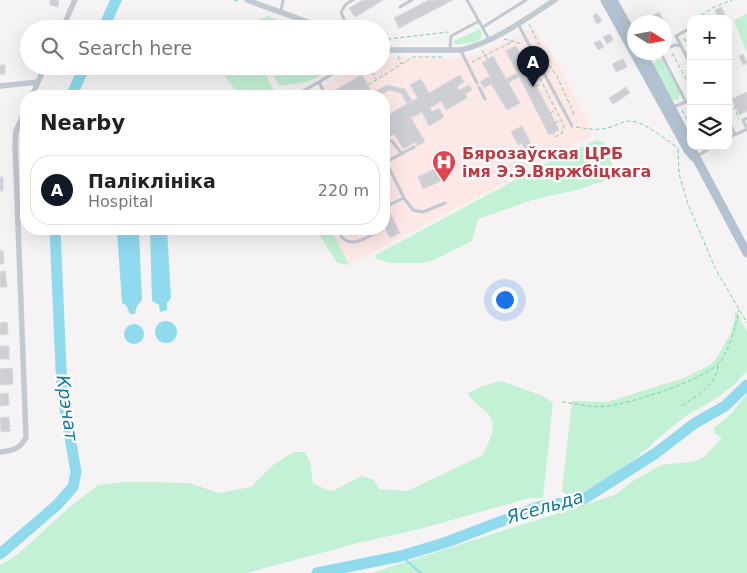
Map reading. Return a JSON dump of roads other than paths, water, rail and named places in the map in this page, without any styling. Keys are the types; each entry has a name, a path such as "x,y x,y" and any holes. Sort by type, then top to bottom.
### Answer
{"main road":[{"path":"605,0 627,34"},
{"path":"613,0 627,25"},
{"path":"644,60 688,150 694,157 747,253"},
{"path":"669,109 687,139"},
{"path":"692,150 694,157"}],"street":[{"path":"66,20 75,0"},
{"path":"247,0 303,20"},
{"path":"390,50 461,50 473,47 518,24 555,0"},
{"path":"35,90 41,75"},
{"path":"0,86 38,82"},
{"path":"0,452 17,448 24,442 26,437 15,144 16,132 20,123"}],"lane":[{"path":"281,12 283,0"},
{"path":"344,20 341,12 346,4 353,0"},
{"path":"400,7 412,0"},
{"path":"467,0 489,39"},
{"path":"483,27 526,0"},
{"path":"450,50 451,36 480,22"},
{"path":"518,24 572,126"},
{"path":"687,30 676,36 688,60"},
{"path":"672,46 681,46"},
{"path":"461,50 485,99"},
{"path":"663,60 686,102 669,109"},
{"path":"305,90 331,75"},
{"path":"319,82 323,90"},
{"path":"732,136 747,129 743,120 747,118"},
{"path":"732,129 735,134"},
{"path":"390,140 402,154"},
{"path":"390,160 414,147"},
{"path":"694,157 707,150"},
{"path":"390,170 404,198 413,210 422,212 445,202"},
{"path":"390,204 404,198"},
{"path":"341,235 343,239 350,242 356,242 367,235"}],"water":[{"path":"117,235 139,235 142,300 137,306 135,314 130,314 126,305 122,303"},
{"path":"150,235 167,235 171,298 167,303 167,310 160,312 159,305 152,301"},
{"path":"166,321 176,328 177,332 170,342 166,343 156,336 155,332 162,322"},
{"path":"134,324 141,327 144,334 141,341 134,344 127,341 124,334 127,327"}],"waterway":[{"name":"Крэчат","path":"107,20 116,0"},
{"name":"Крэчат","path":"74,90 81,75"},
{"name":"Крэчат","path":"0,554 57,505 73,487 76,472 62,392 55,235"},
{"name":"Ясельда","path":"317,573 401,556 447,542 538,507 582,500 656,453 695,423 725,406 747,385"},
{"path":"401,556 421,573"}],"place":[{"name":"Паліклініка","path":"533,87"},
{"name":"Бярозаўская ЦРБ імя Э.Э.Вяржбіцкага","path":"444,183"}]}
